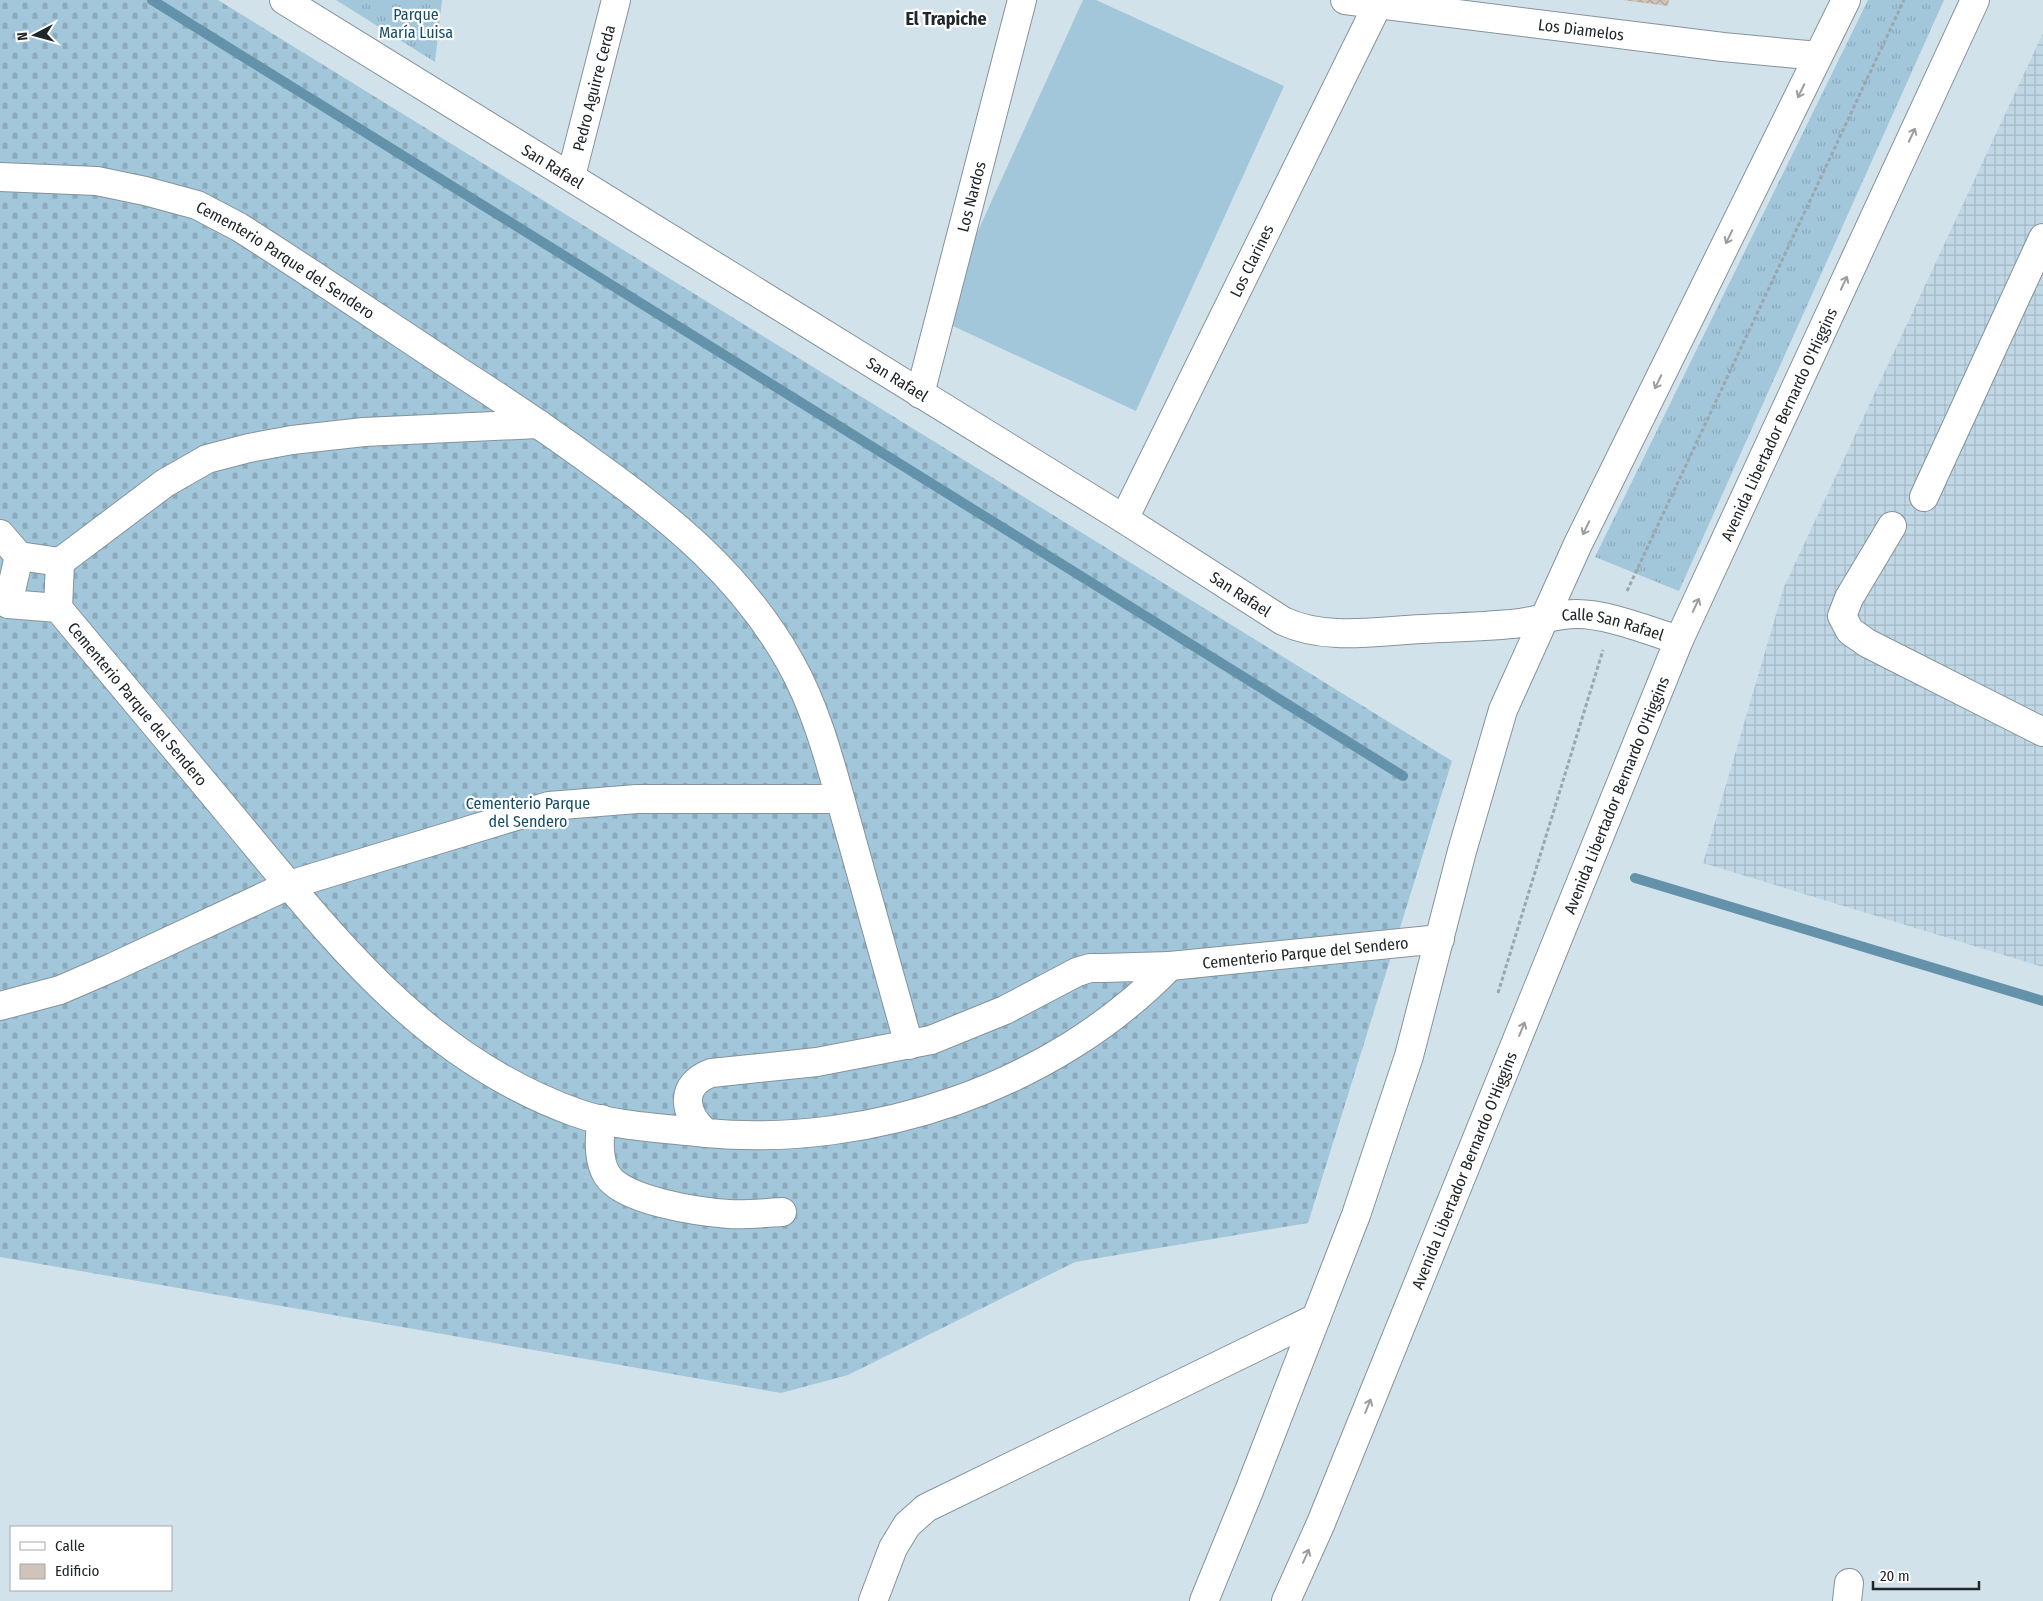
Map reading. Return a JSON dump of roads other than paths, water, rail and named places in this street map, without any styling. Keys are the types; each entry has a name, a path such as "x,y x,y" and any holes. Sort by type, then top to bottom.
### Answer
{"main road":[{"name":"San Rafael","path":"284,0 1124,519 1283,621 1307,630 1338,633 1520,623 1546,617"},
{"name":"Pedro Aguirre Cerda","path":"570,176 616,0"},
{"name":"Los Nardos","path":"920,394 1022,0"},
{"name":"Los Diamelos","path":"1345,0 1723,47 1818,56"},
{"path":"1204,1601 1356,1215 1402,1074 1440,939 1462,851 1504,710 1578,544 1846,0"},
{"name":"Avenida Libertador Bernardo O'Higgins","path":"1286,1601 1324,1514 1679,640 1975,0"},
{"name":"Los Clarines","path":"1124,519 1378,4"},
{"name":"Cementerio Parque del Sendero","path":"0,177 97,181 197,205 239,227 539,424 649,502 678,527 739,589 790,662 807,696 840,799 909,1045"},
{"path":"1924,497 2043,238"},
{"path":"0,534 19,556 60,562 165,483 207,459 249,448 292,440 364,432 539,424"},
{"path":"1892,526 1849,598 1842,616 1850,631 1867,643 2043,732"},
{"name":"Cementerio Parque del Sendero","path":"19,556 4,607 58,608 289,885 388,995 450,1047 519,1089 580,1114 601,1119 728,1135 775,1135 817,1132 914,1115 946,1105 1013,1076 1078,1040 1129,1004 1151,986 1170,966"},
{"path":"58,608 60,562"},
{"name":"Calle San Rafael","path":"1546,617 1577,614 1615,620 1679,640"},
{"path":"0,1006 60,990 289,885 549,806 637,799 840,799"},
{"name":"Cementerio Parque del Sendero","path":"706,1132 690,1116 688,1104 688,1095 691,1088 702,1076 712,1073 817,1062 931,1040 970,1026 1077,972 1090,968 1170,966 1440,939"},
{"path":"601,1119 599,1142 602,1164 608,1176 615,1184 630,1193 682,1208 710,1212 751,1214 782,1212"},
{"path":"873,1601 893,1548 907,1526 926,1508 1316,1318"}],"waterway":[{"path":"152,0 1403,776"},
{"path":"1635,878 2043,1001"}],"district":[{"name":"El Trapiche","path":"946,19"}],"park label":[{"name":"Parque María Luisa","path":"416,23"}]}
